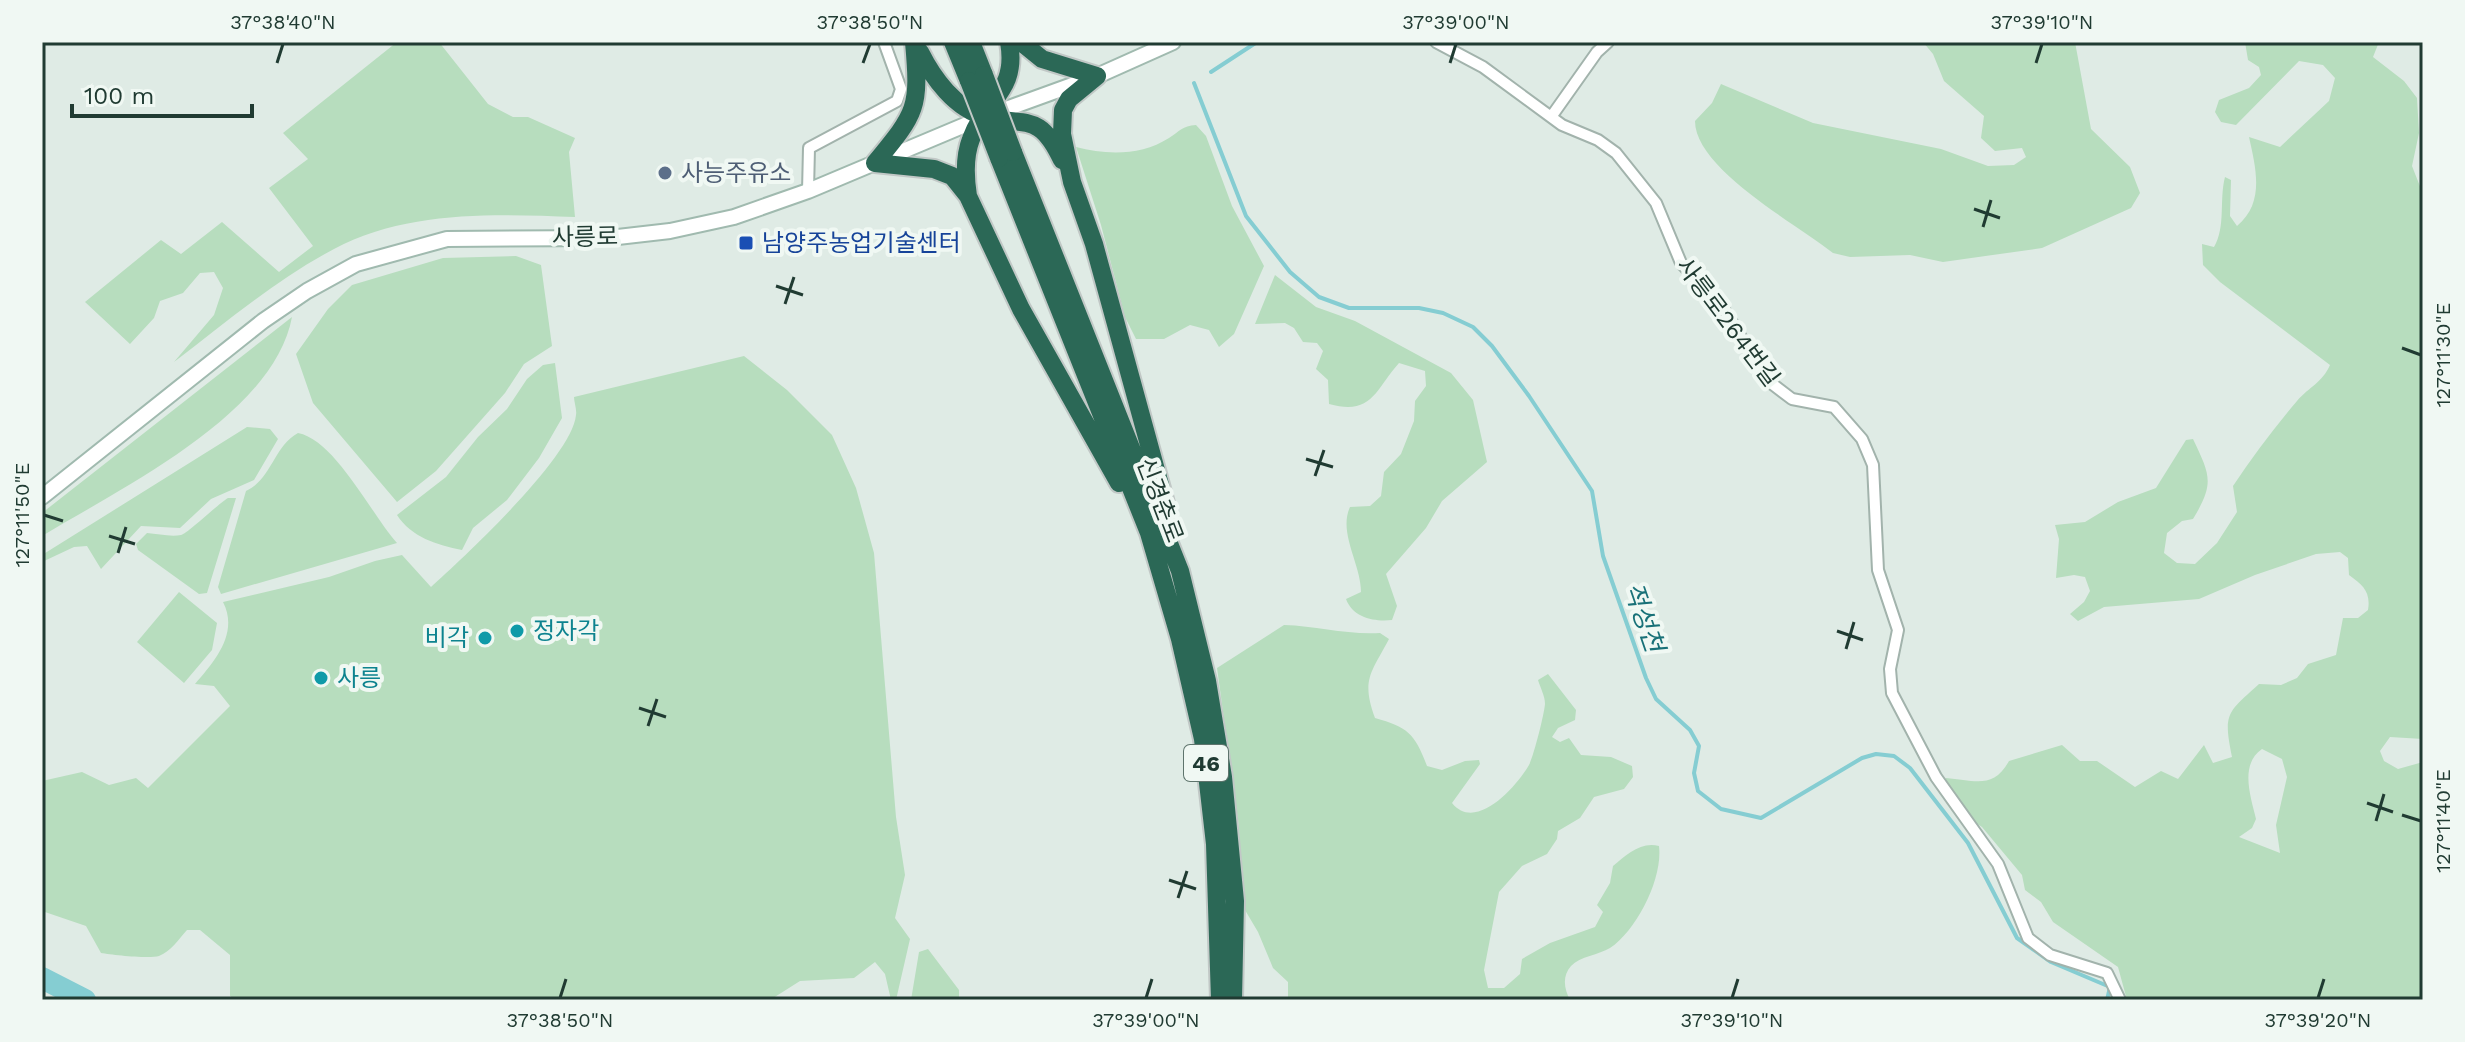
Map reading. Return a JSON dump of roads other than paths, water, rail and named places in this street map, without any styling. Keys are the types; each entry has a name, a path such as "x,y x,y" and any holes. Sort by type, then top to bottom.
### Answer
{"highway":[{"path":"915,42 931,75 943,89 984,117 1025,120 1055,146 1072,182 1094,244 1126,371 1162,489 1180,571"},
{"path":"915,42 919,91 915,107 875,163 934,169 952,176 968,196 1021,309 1082,421 1149,533"},
{"name":"신경춘로","path":"953,42 976,78 1006,155 1149,533 1180,639 1203,739 1215,844 1220,1000"},
{"name":"신경춘로","path":"971,42 976,78"},
{"path":"968,196 966,155 971,137 1006,86 1011,72 1009,42"},
{"path":"1021,42 1042,59 1097,76"},
{"path":"1072,182 1062,134 1063,110 1069,99 1097,76"},
{"name":"신경춘로","path":"1006,155 1180,571 1207,681 1223,777 1235,901 1233,1000"}],"street":[{"path":"808,191 809,148 897,101 901,89 884,42"},
{"name":"사릉로","path":"42,497 263,321 332,275 356,264 404,248 471,237 585,239 670,231 734,217 808,191 984,117 1097,76 1173,42"},
{"name":"사릉로264번길","path":"1436,42 1483,67 1551,117 1608,146 1656,203 1681,263 1714,297 1775,389 1792,399 1834,407 1862,439 1873,465 1878,570 1898,630 1890,669 1892,693 1936,777 1998,864 2028,938 2050,955 2107,973 2120,1000"},
{"path":"1551,117 1597,52 1608,42"}],"waterway":[{"name":"적성천","path":"1211,72 1257,42"},
{"name":"적성천","path":"1194,83 1246,216 1290,272 1319,297 1349,308 1419,308 1443,313 1473,327 1492,346 1529,396 1592,491 1603,556 1646,678 1656,699 1690,730 1699,746 1694,773 1698,791 1721,809 1761,818 1862,758 1876,754 1894,756 1910,768 1968,843 2017,938 2051,962 2110,987 2107,1000"},
{"path":"42,978 85,1000"}],"place":[{"name":"사능주유소","path":"665,173"},
{"name":"남양주농업기술센터","path":"746,243"},
{"name":"정자각","path":"517,631"},
{"name":"비각","path":"485,638"},
{"name":"사릉","path":"321,678"}]}
